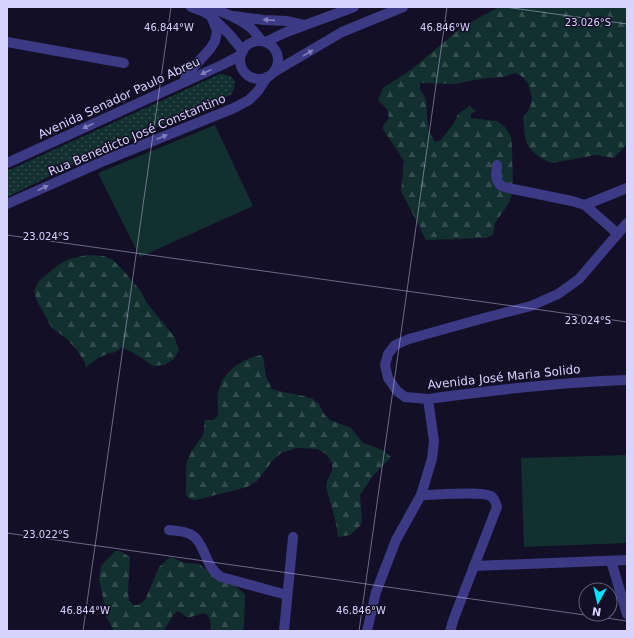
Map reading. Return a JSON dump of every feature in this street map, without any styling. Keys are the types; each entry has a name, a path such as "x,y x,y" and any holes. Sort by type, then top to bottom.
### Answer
{"street":[{"path":"191,7 202,11 211,11 264,20 286,21 304,26"},
{"path":"354,7 264,42 253,42 245,47 242,53 241,64 243,69 246,73 258,79 270,75 342,32 403,7"},
{"path":"211,11 242,53"},
{"path":"184,82 187,74 210,49 215,41 217,31 211,11"},
{"path":"234,16 252,29 264,42 275,50 278,57 278,63 276,69 270,75"},
{"path":"7,42 124,63"},
{"name":"Avenida Senador Paulo Abreu","path":"7,163 184,82 242,53"},
{"name":"Rua Benedicto José Constantino","path":"7,204 106,160 234,108 249,100 270,75"},
{"path":"497,166 496,175 501,186 572,200 585,205 618,234"},
{"path":"585,205 627,188"},
{"name":"Avenida José Maria Solido","path":"627,223 579,279 558,294 531,306 417,337 395,345 388,354 385,365 388,378 396,391 405,396 428,399 580,382 627,380"},
{"path":"367,631 376,592 396,540 422,495 432,459 434,441 428,399"},
{"path":"422,495 483,495 491,496 496,501 497,507 450,631"},
{"path":"169,530 189,533 197,538 211,568 221,578 287,595"},
{"path":"284,631 293,537"},
{"path":"474,566 627,560"},
{"path":"611,561 627,614"}],"green space":[{"path":"499,7 627,7 627,144 614,158 596,155 552,163 537,155 530,149 526,141 523,118 530,107 532,98 528,83 520,75 515,73 503,77 480,79 455,84 420,83 420,89 426,99 428,129 435,142 441,140 454,123 458,114 470,106 476,111 471,114 471,118 497,121 506,128 511,137 512,147 513,191 509,203 495,223 493,235 486,238 426,240 401,191 404,161 383,129 383,126 389,118 387,109 378,100 383,88 412,69 462,27"},
{"path":"220,74 229,76 234,80 235,83 231,95 117,144 7,197 7,171"},
{"path":"215,125 253,206 140,257 98,173"},
{"path":"87,255 104,256 113,260 140,290 147,303 174,336 179,350 174,359 164,365 153,366 122,347 115,352 102,356 86,368 84,361 76,349 67,339 52,328 37,301 34,291 39,281 58,265 69,259"},
{"path":"261,355 263,357 266,377 272,389 313,399 319,404 324,414 330,420 351,428 363,443 383,450 391,457 373,476 360,495 361,525 350,535 338,537 336,523 326,486 332,471 332,463 326,454 317,449 297,448 281,453 273,460 257,481 247,487 196,500 190,499 186,495 186,464 191,452 203,435 205,420 213,420 218,416 218,393 220,385 228,373 239,363"},
{"path":"627,455 627,543 524,547 521,458"},
{"path":"115,551 120,551 130,557 128,592 129,600 133,605 138,605 145,600 159,567 170,557 185,563 199,564 210,572 228,580 245,594 243,631 210,631 211,625 208,615 203,613 188,618 178,611 173,615 164,631 114,631 107,618 99,578 101,566"}]}
